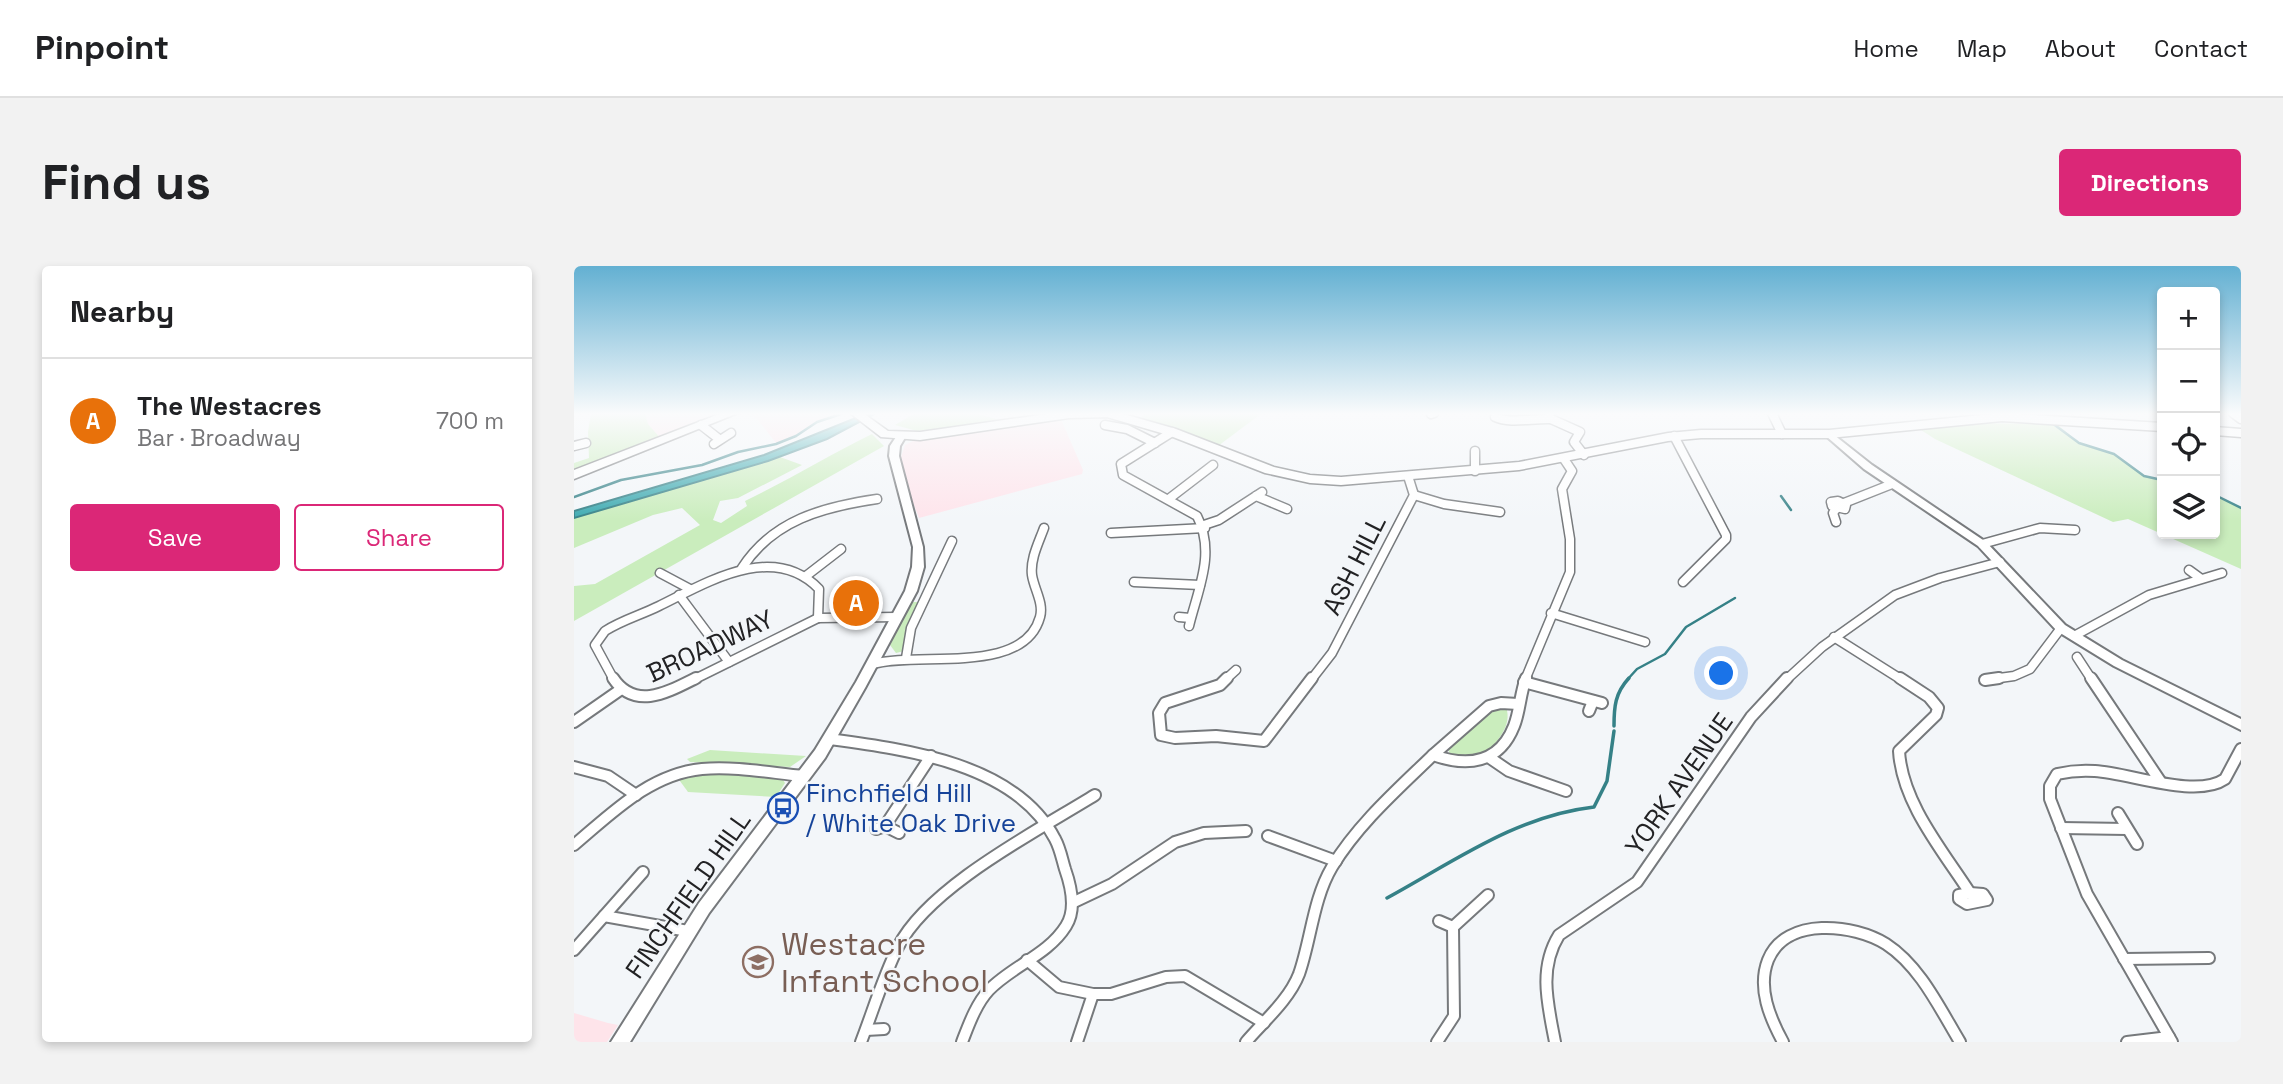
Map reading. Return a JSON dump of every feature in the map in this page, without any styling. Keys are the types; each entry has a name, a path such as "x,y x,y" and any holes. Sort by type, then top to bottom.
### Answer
{"highway":[{"path":"574,475 639,449"},
{"path":"1214,449 1253,465 1310,479 1342,481 1475,471 1564,459 1608,449"}],"main road":[{"name":"FINCHFIELD HILL","path":"620,1042 688,931 829,739 873,664 914,582 918,555 914,525 894,456 895,449"},
{"path":"1848,449 1892,484 1982,544 2061,628 2118,663 2241,725"}],"street":[{"path":"1145,449 1121,464 1123,475 1170,498 1197,516 1205,527 1208,542 1200,585 1189,622 1179,617"},
{"path":"1580,449 1584,454"},
{"path":"1681,449 1726,535 1683,582"},
{"path":"1475,451 1475,471"},
{"path":"1433,755 1445,761 1464,764 1490,758 1501,747 1514,726 1524,682 1551,613 1568,582 1571,563 1562,489 1572,471 1564,459"},
{"path":"1170,498 1214,465"},
{"name":"ASH HILL","path":"1236,670 1227,680 1211,689 1165,703 1159,713 1161,734 1173,739 1218,736 1247,743 1264,741 1332,653 1414,495 1408,477"},
{"path":"1836,522 1833,513 1836,509 1831,502 1844,503 1892,484"},
{"path":"1111,533 1205,527 1259,494 1287,509"},
{"name":"ASH HILL","path":"1414,495 1444,504 1500,513"},
{"path":"742,568 767,538 809,513 877,499"},
{"path":"873,664 906,657 986,656 1006,651 1027,638 1041,615 1032,572 1044,528"},
{"path":"1982,544 2040,528 2075,530"},
{"path":"906,657 911,628 952,541"},
{"path":"818,618 819,589 806,576 841,549"},
{"name":"YORK AVENUE","path":"1555,1042 1545,970 1553,942 1559,935 1637,882 1751,717 1778,687 1835,637 1895,595 1940,578 2000,562"},
{"name":"BROADWAY","path":"806,576 762,567 723,572 612,627 595,645 620,690 628,697 648,698 665,694 818,618 897,617"},
{"path":"2189,570 2200,578"},
{"path":"660,573 690,589"},
{"path":"2074,636 2149,595 2222,573"},
{"path":"1134,582 1148,578 1200,585"},
{"path":"680,595 729,662"},
{"path":"1551,613 1644,642"},
{"path":"1985,680 2015,675 2030,669 2050,637 2061,628"},
{"path":"1835,637 1929,696 1938,708 1936,715 1899,751 1898,766 1910,795 1970,893"},
{"path":"2096,665 2080,661 2160,780"},
{"path":"1524,682 1597,702 1588,711"},
{"name":"BROADWAY","path":"574,722 620,690"},
{"path":"1254,1040 1298,977 1322,891 1336,861 1375,812 1433,755 1489,706 1501,702 1518,704"},
{"path":"829,739 931,756 984,775 1020,799 1047,824 1064,858 1072,916 1065,928 987,992 961,1042"},
{"path":"2127,1042 2170,1040 2087,894 2049,792 2052,779 2057,774 2085,769 2199,785 2222,782 2241,749"},
{"path":"899,834 880,828 931,756"},
{"path":"1490,758 1509,771 1566,791"},
{"path":"574,767 608,776 636,795"},
{"path":"574,845 636,795 661,780 701,769 804,776"},
{"path":"863,1036 898,946 920,914 953,885 1096,795"},
{"path":"2118,813 2137,844"},
{"path":"2062,828 2127,828"},
{"path":"1072,903 1116,882 1159,849 1177,840 1212,831 1246,831"},
{"path":"1268,836 1336,861"},
{"path":"574,950 643,872"},
{"path":"1437,1042 1454,1016 1453,927 1488,895"},
{"path":"604,916 688,931"},
{"path":"1440,921 1453,927"},
{"path":"1783,1042 1765,995 1763,980 1767,966 1782,940 1805,929 1820,927 1853,930 1888,945 1904,959 1959,1042"},
{"path":"2124,959 2208,958"},
{"path":"1027,960 1059,987 1093,994 1111,994 1166,976 1185,976 1264,1023"},
{"path":"1077,1042 1093,994"},
{"path":"863,1036 884,1029"}],"shaded area":[{"path":"904,449 1074,449 1083,470 1082,474 919,518 900,460"},
{"path":"574,1013 618,1025 607,1042 574,1042"}],"green space":[{"path":"589,449 639,449 574,475 574,463 589,458"},
{"path":"878,449 574,621 574,586 595,584 700,525 682,508 653,515 574,548 574,518 780,457 802,465 738,498 720,501 713,520 721,523 747,506 745,501 840,450"},
{"path":"1957,449 2099,449 2114,454 2144,476 2157,479 2157,532 2128,519 2113,522"},
{"path":"2220,498 2241,508 2241,569 2173,539 2220,539"},
{"path":"909,602 920,602 905,637 904,651 896,653 890,645 893,632"},
{"path":"1506,707 1508,714 1505,727 1484,756 1451,757 1448,749 1489,709"},
{"path":"710,750 806,756 790,767 690,762 687,759"},
{"path":"700,773 782,778 785,783 776,797 688,792 677,777"}],"water":[{"path":"778,449 800,449 574,518 574,511"}],"waterway":[{"path":"574,497 621,480 702,465 751,449"},
{"path":"2099,449 2114,454 2144,476 2157,479"},
{"path":"1781,496 1791,510"},
{"path":"2220,498 2241,508"},
{"path":"1627,680 1637,669 1665,654 1686,627 1735,598"},
{"path":"1614,726 1616,700 1629,678"},
{"path":"1387,898 1512,830 1566,812 1594,807 1607,781 1614,731"}],"place":[{"name":"The Westacres","path":"856,603"},
{"name":"Finchfield Hill / White Oak Drive","path":"783,808"},
{"name":"Westacre Infant School","path":"758,962"}]}
